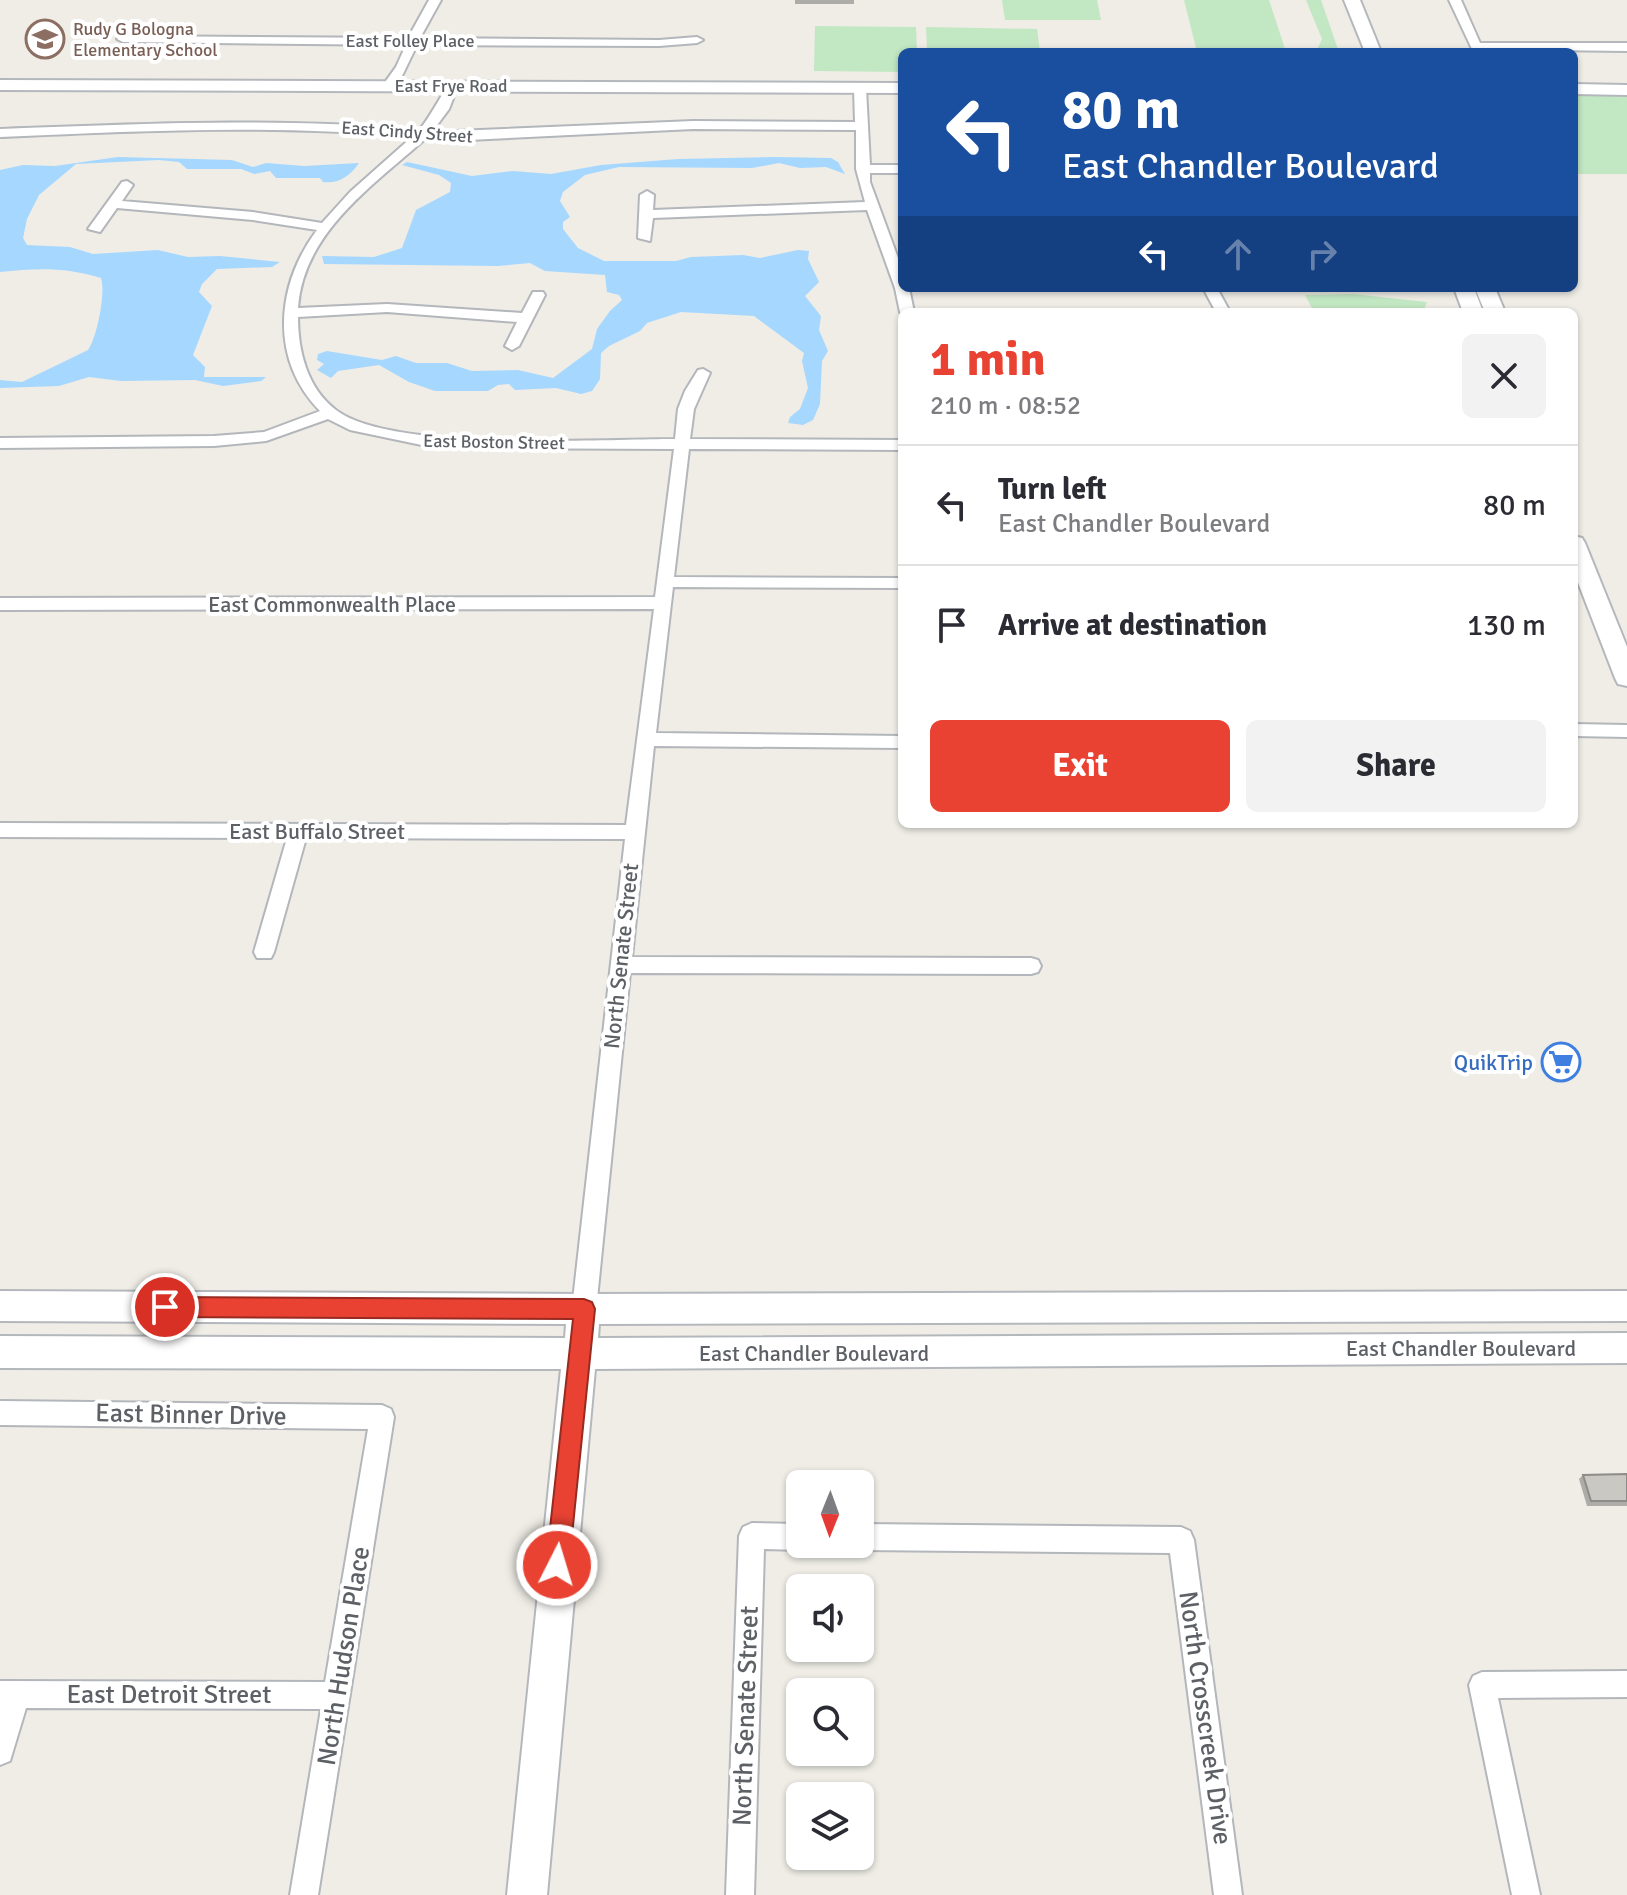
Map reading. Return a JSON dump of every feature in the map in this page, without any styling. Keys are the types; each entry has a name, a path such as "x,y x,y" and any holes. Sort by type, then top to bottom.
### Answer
{"main road":[{"path":"1352,0 1371,48"},
{"name":"East Frye Road","path":"0,85 898,88"},
{"path":"1578,89 1627,90"},
{"path":"1582,582 1626,674"},
{"path":"1187,1305 1194,1348"},
{"name":"East Chandler Boulevard","path":"0,1306 584,1309 1627,1306"},
{"path":"527,1895 584,1309"},
{"name":"East Chandler Boulevard","path":"0,1352 579,1355 1194,1348 1627,1348"}],"street":[{"path":"389,85 398,76 404,41 423,0"},
{"path":"404,41 435,0"},
{"path":"1455,0 1476,47 1627,47"},
{"name":"East Folley Place","path":"123,39 659,43 697,40"},
{"path":"332,415 313,398 301,379 293,355 289,313 301,267 325,227 358,190 438,120 452,86"},
{"path":"860,88 862,169 872,206 896,255"},
{"name":"East Cindy Street","path":"0,133 157,127 343,127 476,137 693,125 861,126"},
{"path":"862,169 898,169"},
{"path":"95,229 127,185"},
{"path":"645,238 647,195"},
{"path":"113,204 253,216 325,227"},
{"path":"646,214 872,206"},
{"path":"512,346 538,295"},
{"path":"289,313 387,308 526,318"},
{"name":"North Senate Street","path":"584,1309 635,832 683,443 692,391 703,373"},
{"path":"0,443 214,441 266,436 329,413 332,415"},
{"name":"East Boston Street","path":"332,415 355,427 436,443 898,445"},
{"path":"666,582 898,583"},
{"name":"East Commonwealth Place","path":"0,604 664,603"},
{"path":"1578,730 1627,731"},
{"path":"647,739 898,742"},
{"name":"East Buffalo Street","path":"0,830 635,832"},
{"path":"264,952 299,830"},
{"path":"620,965 1031,966"},
{"name":"East Binner Drive","path":"0,1413 382,1417"},
{"name":"North Hudson Place","path":"304,1895 382,1417"},
{"name":"North Senate Street","path":"740,1895 752,1536 786,1537"},
{"name":"North Crosscreek Drive","path":"874,1537 1181,1540 1228,1895"},
{"path":"1526,1895 1482,1685 1627,1684"},
{"path":"0,1751 8,1694"},
{"name":"East Detroit Street","path":"8,1694 338,1696"}],"green space":[{"path":"1002,0 1097,0 1101,20 1005,20"},
{"path":"1184,0 1269,0 1285,48 1196,48"},
{"path":"1306,0 1321,0 1338,48 1318,48 1322,39"},
{"path":"815,26 916,27 917,48 898,48 898,72 814,71"},
{"path":"926,27 1037,29 1039,48 927,48"},
{"path":"1578,96 1627,96 1627,174 1578,174"},
{"path":"1353,294 1427,302 1425,308 1312,308 1305,295"}],"water":[{"path":"118,157 232,160 253,167 266,163 304,166 359,163 352,172 334,182 323,182 320,178 276,178 270,171 254,174 241,169 187,169 179,162 159,160 76,164 39,195 27,219 23,238 27,245 70,247 93,254 158,250 188,257 220,256 280,262 272,267 217,269 202,284 199,292 212,306 193,355 205,367 204,377 266,377 261,381 223,386 195,380 121,381 89,377 59,386 0,388 0,380 22,382 88,350 97,326 102,285 101,278 76,272 51,269 0,272 0,170 23,165 55,166"},
{"path":"831,158 838,162 845,174 826,167 800,168 779,163 752,168 619,167 585,175 563,192 560,201 570,217 563,222 563,229 578,248 604,261 676,261 691,257 743,255 760,258 798,250 809,251 808,259 819,282 805,296 821,316 819,330 828,351 822,361 820,404 813,420 803,425 788,423 800,409 808,388 802,361 804,353 754,316 681,312 647,323 640,331 601,353 600,379 592,391 581,394 556,388 515,390 509,384 498,385 488,391 435,391 409,382 379,365 338,371 331,378 317,370 324,364 317,360 318,354 327,351 382,360 396,356 416,363 447,363 472,371 518,370 553,378 592,349 597,329 622,300 619,295 607,292 605,275 545,271 530,263 498,266 324,264 322,256 374,257 402,248 416,210 450,192 451,183 439,175 402,165 407,162 472,176 513,171 551,174 601,165 678,159"}],"building":[{"path":"1627,1474 1627,1501 1591,1501 1583,1475"}],"place":[{"name":"Rudy G Bologna Elementary School","path":"45,39"},
{"name":"QuikTrip","path":"1561,1062"}],"route":[{"path":"165,1307 584,1309 557,1565"}]}
